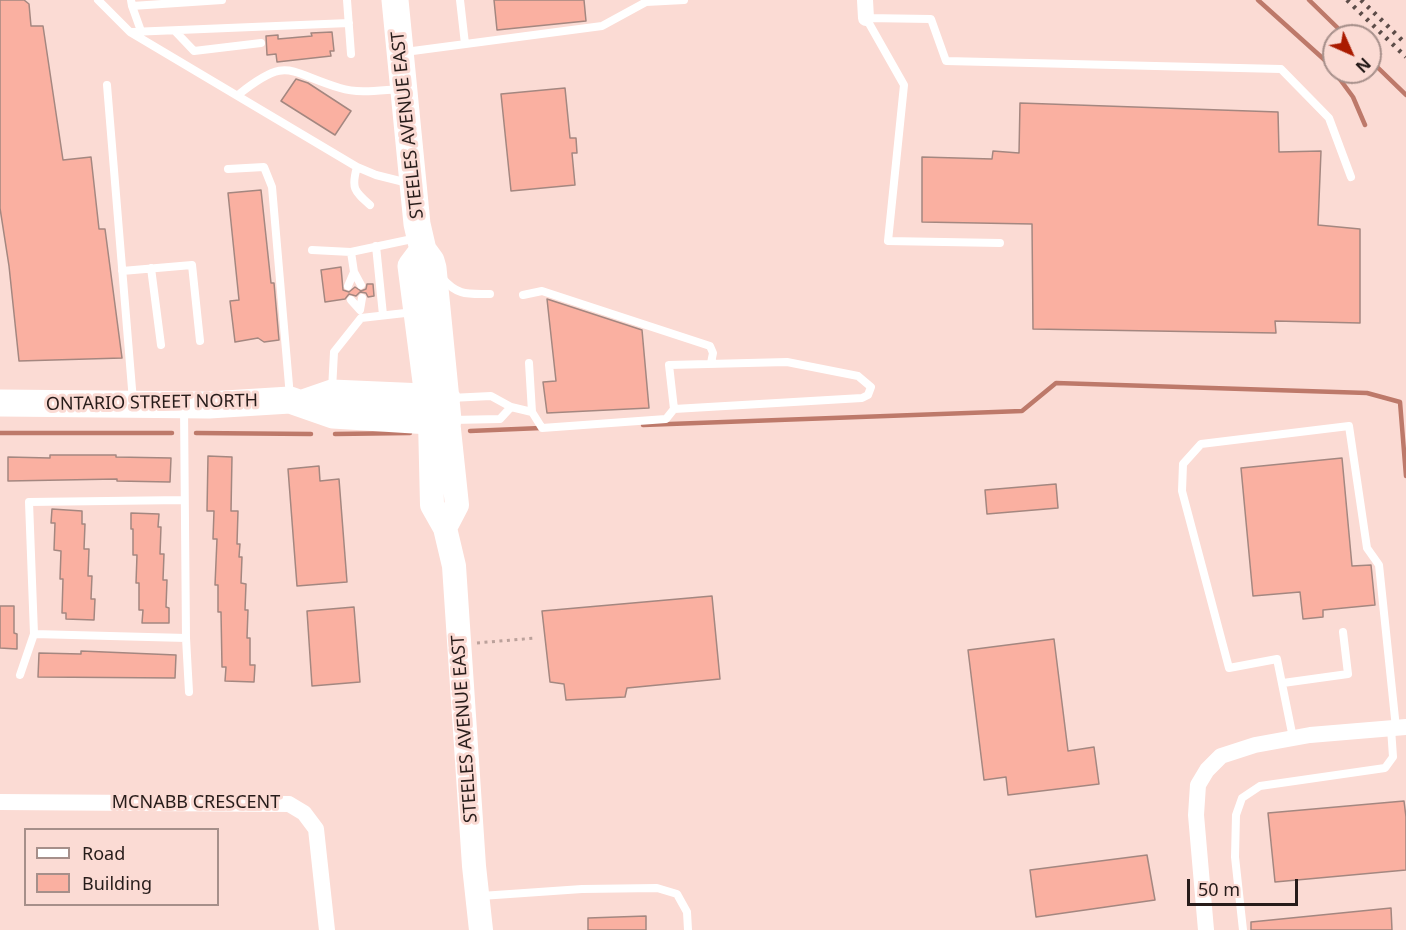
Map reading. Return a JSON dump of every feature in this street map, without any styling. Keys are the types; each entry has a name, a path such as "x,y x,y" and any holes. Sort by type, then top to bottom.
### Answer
{"main road":[{"name":"STEELES AVENUE EAST","path":"392,0 401,52 414,185 426,251 438,409"},
{"name":"STEELES AVENUE EAST","path":"426,251 411,266 417,311 457,505 445,528 454,566 481,930"},
{"name":"ONTARIO STREET NORTH","path":"0,403 184,405 296,402 332,393 438,409"},
{"name":"ONTARIO STREET NORTH","path":"296,402 333,415 438,409"}],"street":[{"path":"865,0 866,18"},
{"path":"1206,930 1196,815 1198,785 1221,756 1255,745 1293,738 1398,728"},
{"name":"MCNABB CRESCENT","path":"0,802 289,804 304,813 316,830 327,930"}],"lane":[{"path":"98,0 130,32 357,167 376,175 414,185"},
{"path":"141,31 131,3 222,0"},
{"path":"347,0 351,54"},
{"path":"460,0 465,44"},
{"path":"401,52 602,26 646,2 684,0"},
{"path":"866,18 931,19 946,62 1281,69 1329,118 1351,177"},
{"path":"866,18 904,86 888,241 1000,243"},
{"path":"130,32 350,23"},
{"path":"175,30 194,51 261,43"},
{"path":"238,95 261,77 277,70 297,71 341,88 363,91 404,89"},
{"path":"107,85 133,404"},
{"path":"228,169 264,167 272,188 296,402"},
{"path":"357,167 353,182 354,189 370,205"},
{"path":"376,246 383,315"},
{"path":"312,250 351,252 376,246 426,251 450,287 457,292 490,294"},
{"path":"351,252 354,272 361,285"},
{"path":"122,271 192,265 200,341"},
{"path":"152,268 160,345"},
{"path":"348,286 354,272"},
{"path":"523,294 542,291 710,346 713,353 711,363"},
{"path":"332,393 334,352 360,314 362,298"},
{"path":"351,300 360,314"},
{"path":"360,314 383,315 417,311"},
{"path":"529,363 532,412 542,428 654,421 666,419 675,409 862,398 868,395 871,387 858,376 787,362 669,365 675,409"},
{"path":"438,409 491,396 511,407 532,412"},
{"path":"184,405 186,638 189,692"},
{"path":"438,409 500,419 511,407"},
{"path":"1243,930 1235,857 1236,815 1242,798 1260,786 1385,768 1393,757 1398,728 1379,565 1367,548 1349,426 1201,444 1183,464 1182,491 1229,668 1278,658 1293,738"},
{"path":"20,675 34,634 29,502 184,500"},
{"path":"1283,683 1348,674 1343,632"},
{"path":"34,634 186,638"},
{"path":"477,897 582,889 657,888 677,894 687,912 688,930"}],"path":[{"path":"459,645 535,638"}],"building":[{"path":"0,0 24,0 29,4 31,26 43,26 63,160 91,157 99,229 105,229 122,358 19,361 0,208"},
{"path":"494,0 584,0 586,21 497,30"},
{"path":"332,32 334,51 330,51 331,56 277,62 276,54 267,55 266,36 278,35 278,39"},
{"path":"296,79 308,83 351,111 335,135 281,101"},
{"path":"565,88 570,138 576,138 577,153 572,153 575,185 511,191 501,94"},
{"path":"1020,103 1278,112 1279,152 1321,151 1318,225 1360,229 1360,323 1275,321 1276,333 1033,329 1032,224 922,222 922,157 992,159 993,151 1019,153"},
{"path":"261,190 271,283 274,283 279,340 264,342 258,338 235,342 230,301 239,300 228,193"},
{"path":"341,267 343,290 349,292 355,287 361,291 366,289 367,284 373,284 374,296 368,297 366,293 360,292 356,296 349,294 345,299 325,302 321,270"},
{"path":"547,299 642,330 649,408 547,413 543,382 556,381"},
{"path":"50,455 171,458 170,482 117,481 117,479 8,481 8,457 50,458"},
{"path":"208,456 232,457 231,511 238,511 237,544 240,544 239,557 242,557 241,583 246,584 247,638 250,638 250,665 255,665 254,682 225,681 226,667 222,667 221,612 218,612 218,585 215,585 217,539 213,539 214,511 207,511"},
{"path":"1342,458 1352,566 1371,565 1375,605 1323,610 1323,617 1303,619 1300,592 1253,596 1241,468"},
{"path":"319,466 320,481 339,479 347,582 297,586 288,469"},
{"path":"1056,484 1058,508 987,514 985,490"},
{"path":"52,509 82,511 82,524 85,524 84,549 89,549 88,576 92,576 91,599 95,599 94,620 66,619 66,613 62,613 61,551 54,550 55,523 51,523"},
{"path":"131,513 159,514 160,554 164,554 163,580 167,580 166,607 169,608 169,623 142,623 143,610 139,610 139,583 136,583 137,555 133,555"},
{"path":"712,596 720,679 627,688 625,697 566,700 564,684 550,682 542,611"},
{"path":"0,606 14,606 14,633 17,634 17,649 0,648"},
{"path":"354,607 360,682 312,686 307,611"},
{"path":"1054,639 1068,751 1094,747 1099,784 1008,795 1006,777 984,780 968,650"},
{"path":"81,651 176,655 175,678 38,677 39,653 81,654"},
{"path":"1404,801 1406,870 1275,882 1268,813"},
{"path":"1147,855 1155,900 1036,917 1030,870"},
{"path":"1391,908 1392,930 1251,930 1251,922"},
{"path":"646,916 646,930 588,930 588,918"}],"waterway":[{"path":"1258,0 1328,63 1353,97 1365,125"},
{"path":"1309,0 1334,24"},
{"path":"1382,72 1406,95"},
{"path":"643,425 1022,411 1056,383 1367,393 1400,402 1406,476"},
{"path":"470,431 541,428"},
{"path":"0,433 172,433"},
{"path":"196,433 311,434"},
{"path":"335,434 410,433"}],"railway":[{"path":"1347,0 1406,57"},
{"path":"1361,0 1406,44"}]}
